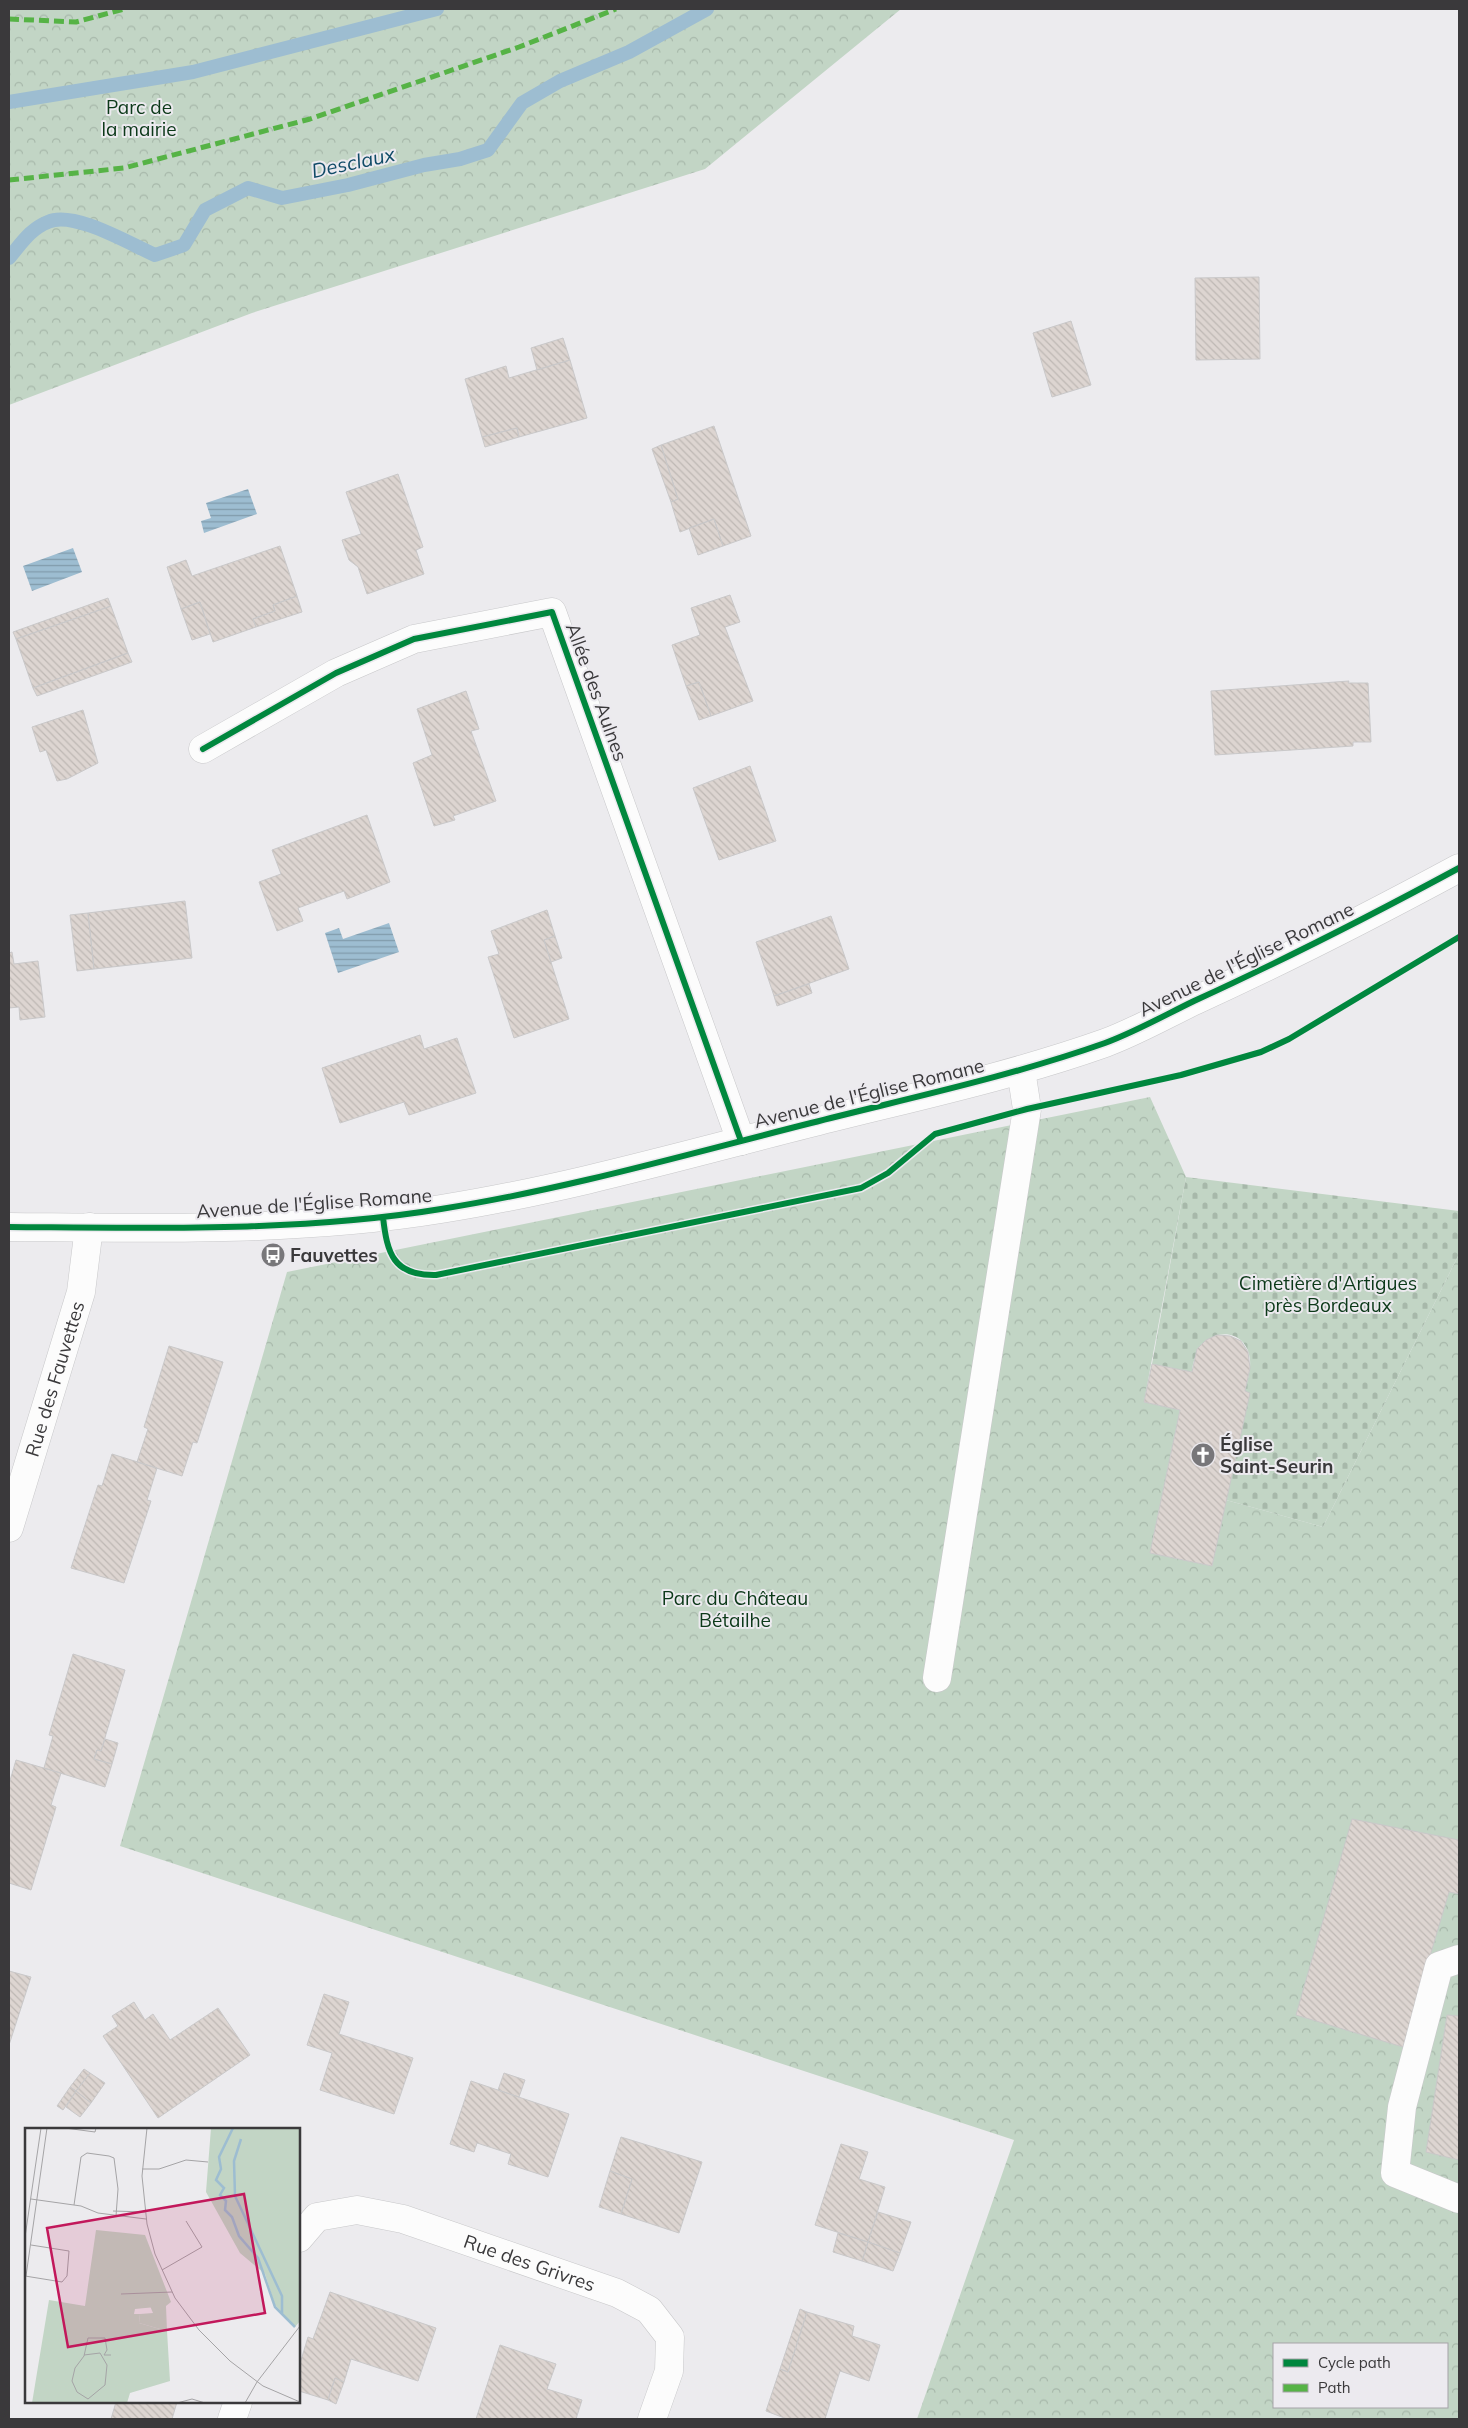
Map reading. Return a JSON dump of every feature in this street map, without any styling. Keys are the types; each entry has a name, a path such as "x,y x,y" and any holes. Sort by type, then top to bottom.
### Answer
{"street":[{"name":"Allée des Aulnes","path":"203,749 336,673 414,638 552,612 741,1141"},
{"name":"Avenue de l'Église Romane","path":"9,1227 159,1228 311,1222 431,1211 534,1192 638,1169 1021,1070 1109,1042 1286,958 1459,868"},
{"path":"937,1678 1027,1109 1021,1070"},
{"name":"Rue des Fauvettes","path":"9,1528 81,1292 89,1227"},
{"path":"1459,1959 1439,1966 1402,2107 1395,2173 1459,2199"},
{"name":"Rue des Grivres","path":"300,2237 317,2217 358,2210 403,2219 617,2293 649,2310 670,2338 669,2371 652,2419"},
{"path":"232,2419 238,2403"}],"green space":[{"name":"Parc de la mairie","path":"9,9 901,9 705,169 252,313 9,405"},
{"name":"Parc du Château Bétailhe","path":"1150,1097 1186,1177 1144,1402 1180,1410 1150,1553 1212,1566 1226,1500 1323,1527 1459,1254 1459,2419 917,2419 1014,2140 120,1846 287,1272"},
{"name":"Cimetière d'Artigues près Bordeaux","path":"1186,1177 1459,1211 1459,1254 1323,1527 1226,1500 1249,1393 1245,1391 1250,1360 1247,1348 1240,1340 1231,1335 1211,1338 1202,1345 1196,1356 1192,1372 1152,1364"}],"water":[{"path":"248,489 257,514 204,533 201,521 211,518 206,503"},
{"path":"73,548 82,572 32,591 23,566"},
{"path":"389,923 399,952 338,973 325,933 339,928 343,939"}],"building":[{"path":"1259,277 1260,359 1196,360 1195,278"},
{"path":"1071,321 1091,385 1052,397 1033,333"},
{"path":"563,338 570,360 537,370 531,348"},
{"path":"570,360 587,418 519,437 517,428 482,437 465,379 506,366 509,378"},
{"path":"714,426 751,536 723,546 714,519 680,532 671,502 678,499 661,445"},
{"path":"517,428 519,437 485,447 482,437"},
{"path":"661,445 678,499 671,502 652,449"},
{"path":"398,474 423,547 416,550 424,574 367,594 358,567 349,560 342,540 361,534 346,492"},
{"path":"714,519 723,546 698,555 689,528"},
{"path":"280,546 297,596 273,605 275,611 253,619 256,627 213,642 200,602 181,609 167,567 186,560 192,576"},
{"path":"730,595 740,622 725,627 753,701 711,716 699,682 686,686 672,645 700,635 691,608"},
{"path":"297,596 302,612 256,627 253,619 275,611 273,605"},
{"path":"108,598 111,606 16,639 13,632"},
{"path":"200,602 210,634 192,640 181,609"},
{"path":"111,606 128,653 33,688 16,639"},
{"path":"128,653 132,662 37,696 33,688"},
{"path":"1349,681 1348,683 1368,683 1371,742 1353,742 1353,746 1215,755 1211,691"},
{"path":"699,682 711,716 699,720 686,686"},
{"path":"466,691 479,729 471,731 496,801 453,816 455,820 434,826 413,763 432,755 417,709"},
{"path":"83,710 98,763 67,779 57,781 46,750 40,752 32,727"},
{"path":"750,766 776,841 719,860 693,788"},
{"path":"367,815 390,882 347,899 344,891 298,908 303,921 277,931 259,882 281,874 272,850"},
{"path":"185,901 192,958 94,969 88,913"},
{"path":"547,910 555,936 544,940 569,1019 514,1038 488,957 499,954 491,931"},
{"path":"88,913 94,969 77,971 70,915"},
{"path":"831,916 849,969 774,996 756,942"},
{"path":"555,936 562,958 551,962 544,940"},
{"path":"12,952 14,964 38,961 45,1017 20,1020 19,1007 9,1008 9,953"},
{"path":"809,984 812,993 777,1006 774,996"},
{"path":"420,1035 424,1049 457,1038 476,1093 409,1115 404,1102 340,1123 322,1068"},
{"name":"Église Saint-Seurin","path":"1217,1335 1230,1336 1241,1341 1248,1352 1250,1368 1245,1391 1250,1393 1212,1566 1150,1553 1180,1410 1144,1402 1152,1364 1192,1372 1197,1349 1206,1340"},
{"path":"169,1346 223,1362 197,1443 193,1442 182,1476 137,1462 148,1429 144,1427"},
{"path":"112,1454 157,1468 147,1500 151,1501 124,1583 71,1568 98,1485 102,1486"},
{"path":"73,1654 125,1670 101,1751 97,1750 94,1759 112,1764 105,1787 44,1768 53,1736 49,1735"},
{"path":"105,1739 118,1743 112,1764 94,1759 97,1750 101,1751"},
{"path":"16,1760 61,1773 51,1805 56,1807 31,1890 9,1883 9,1784"},
{"path":"1352,1819 1459,1840 1459,1894 1449,1892 1403,2047 1296,2015"},
{"path":"9,1971 31,1977 9,2045"},
{"path":"324,1994 349,2002 339,2034 413,2058 394,2114 320,2090 332,2053 307,2045"},
{"path":"134,2002 145,2020 153,2014 170,2040 218,2008 250,2055 158,2118 103,2036 118,2026 112,2016"},
{"path":"1447,2015 1459,2016 1459,2160 1426,2152"},
{"path":"84,2069 90,2073 76,2091 70,2087"},
{"path":"90,2073 105,2083 91,2103 76,2091"},
{"path":"504,2073 525,2080 519,2097 498,2090"},
{"path":"471,2081 569,2114 548,2177 508,2164 511,2154 477,2143 474,2152 450,2144"},
{"path":"70,2087 76,2091 63,2110 57,2106"},
{"path":"76,2091 91,2103 80,2117 66,2107"},
{"path":"621,2137 702,2162 679,2233 621,2214 632,2179 610,2171"},
{"path":"841,2144 868,2152 859,2179 885,2187 868,2242 815,2225"},
{"path":"610,2171 632,2179 621,2214 599,2207"},
{"path":"878,2212 911,2222 900,2253 868,2242"},
{"path":"838,2233 868,2242 862,2261 833,2252"},
{"path":"868,2242 900,2253 893,2271 862,2261"},
{"path":"330,2292 436,2328 418,2381 351,2359 344,2382 335,2378 328,2400 300,2391 300,2364 308,2337 313,2339"},
{"path":"800,2309 807,2312 788,2372 780,2369"},
{"path":"807,2312 854,2326 852,2336 880,2345 869,2381 840,2371 825,2419 787,2419 766,2411 780,2369 788,2372"},
{"path":"500,2345 556,2364 547,2389 582,2400 576,2419 476,2419"},
{"path":"335,2378 344,2382 336,2404 328,2400"},
{"path":"116,2403 177,2403 172,2419 111,2419"}],"waterway":[{"path":"9,102 193,72 437,9"},
{"name":"Desclaux","path":"9,258 26,237 36,229 48,222 59,220 86,224 155,255 184,245 205,210 248,188 282,198 348,185 424,165 460,159 488,150 522,103 560,81 629,52 707,9"}],"marked path":[{"path":"9,19 76,22 124,9"},
{"path":"9,180 124,168 310,119 519,47 616,9"}],"cycle path":[{"path":"203,749 336,673 414,639 552,612 741,1141"},
{"path":"9,1227 171,1228 334,1222 441,1209 488,1201 627,1170 996,1077 1105,1043 1139,1029 1361,920 1459,868"},
{"path":"383,1217 390,1251 401,1267 422,1274 436,1275 861,1188 888,1173 935,1134 1027,1109 1181,1075 1261,1052 1289,1039 1459,937"}],"place":[{"name":"Fauvettes","path":"273,1255"},
{"name":"Église Saint-Seurin","path":"1203,1455"}]}
